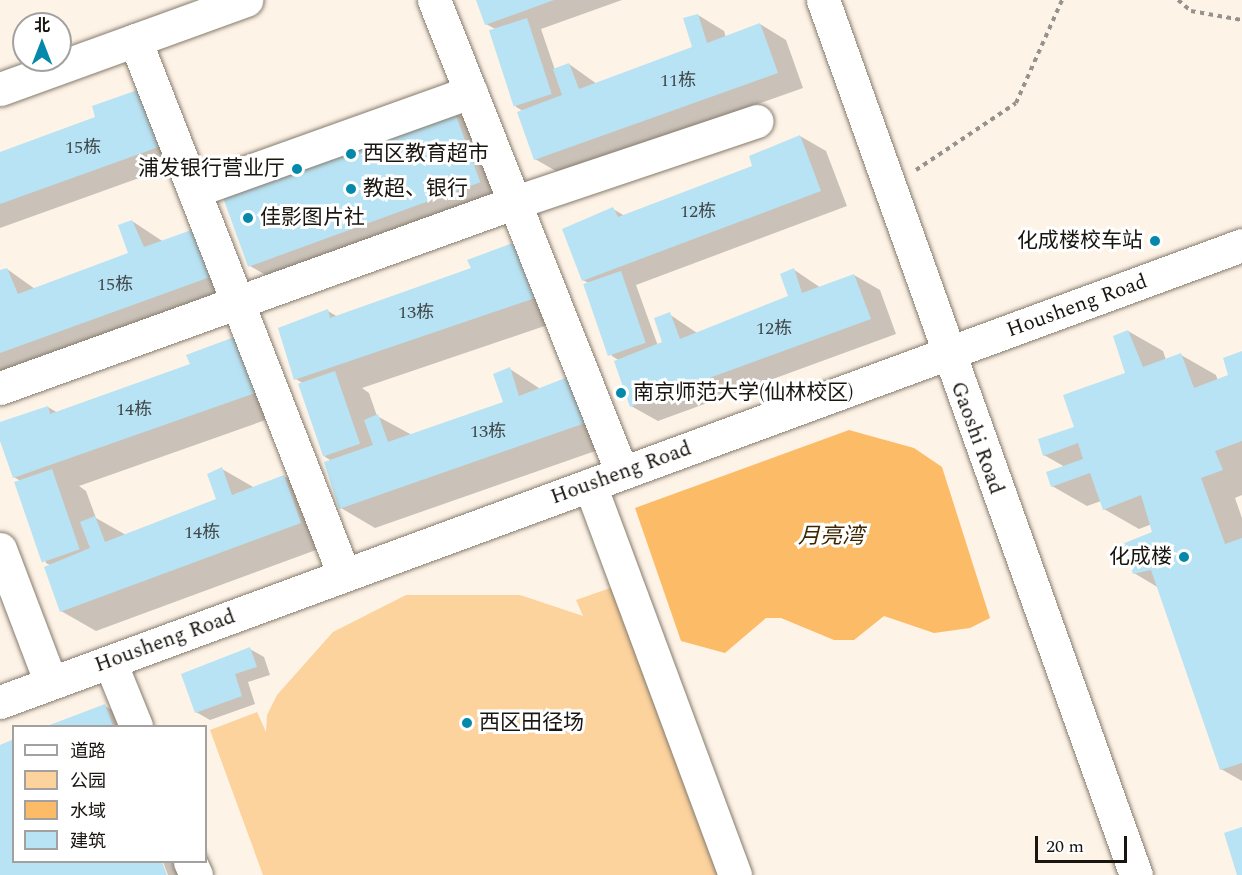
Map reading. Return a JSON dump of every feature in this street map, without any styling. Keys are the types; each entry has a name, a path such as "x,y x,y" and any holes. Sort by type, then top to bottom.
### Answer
{"street":[{"path":"0,88 246,0"},
{"path":"434,0 622,473"},
{"name":"Gaoshi Road","path":"823,0 947,354 1136,875"},
{"path":"135,40 344,575"},
{"path":"194,191 471,92"},
{"path":"0,388 513,203 757,121"},
{"name":"Housheng Road","path":"0,702 1242,245"},
{"path":"590,485 735,875"},
{"path":"0,549 51,683"},
{"path":"110,662 136,725"}],"path":[{"path":"889,188 1017,103 1062,0"},
{"path":"1178,0 1191,11 1242,21"}],"shaded area":[{"name":"南京师范大学(仙林校区)","path":"0,0 1242,0 1242,875 0,875"}],"green space":[{"name":"西区田径场","path":"619,585 723,875 263,875 210,730 257,712 266,732 267,715 277,695 333,632 406,595 520,595 583,616 576,600"}],"water":[{"name":"月亮湾","path":"849,430 914,448 942,467 990,618 970,628 934,633 884,616 854,640 834,640 781,618 766,618 725,653 681,641 635,508"}],"building":[{"path":"476,0 554,0 485,25"},
{"path":"698,14 707,43 760,23 778,73 534,160 517,112 562,95 553,69 569,63 579,89 692,47 683,18"},
{"path":"527,18 552,94 514,106 489,30"},
{"path":"146,87 167,144 0,204 0,152 95,117 92,106"},
{"name":"教超、银行","path":"454,110 480,182 248,267 222,194"},
{"path":"800,135 821,191 582,281 562,229 613,207 618,217 752,166 749,156"},
{"path":"132,220 144,247 197,228 213,276 0,353 0,270 7,268 18,294 128,253 118,225"},
{"path":"521,240 541,296 294,380 278,328 328,309 330,318 471,268 467,260"},
{"path":"794,268 802,293 854,274 871,319 630,407 614,361 662,342 654,318 670,312 680,339 788,296 780,274"},
{"path":"621,271 646,343 608,356 583,284"},
{"name":"化成楼","path":"1128,330 1143,367 1181,353 1194,388 1228,375 1223,358 1242,351 1242,441 1215,451 1223,470 1201,478 1225,544 1242,538 1242,763 1220,770 1151,570 1133,574 1122,544 1152,532 1141,495 1103,510 1090,473 1051,487 1046,472 1083,459 1078,443 1043,456 1038,439 1074,427 1063,395 1125,373 1113,336"},
{"path":"237,336 258,392 13,478 0,441 0,422 48,406 50,414 190,364 186,355"},
{"path":"510,367 519,396 573,375 588,422 339,509 324,462 373,445 364,420 378,414 388,442 503,402 493,374"},
{"path":"335,371 360,444 323,457 298,384"},
{"path":"222,467 232,495 284,475 301,523 60,612 44,567 90,548 80,522 95,516 105,542 216,499 207,474"},
{"path":"52,469 80,549 42,562 14,482"},
{"path":"250,647 257,667 235,674 242,696 195,713 181,674"},
{"path":"105,704 113,725 50,725"},
{"path":"12,740 12,863 162,863 167,875 0,875 0,745"},
{"path":"1242,827 1242,875 1237,875 1224,833"}],"place":[{"name":"西区教育超市","path":"351,154"},
{"name":"浦发银行营业厅","path":"297,169"},
{"name":"教超、银行","path":"351,189"},
{"name":"佳影图片社","path":"248,218"},
{"name":"化成楼校车站","path":"1155,241"},
{"name":"南京师范大学(仙林校区)","path":"621,393"},
{"name":"化成楼","path":"1184,557"},
{"name":"西区田径场","path":"467,723"}]}
